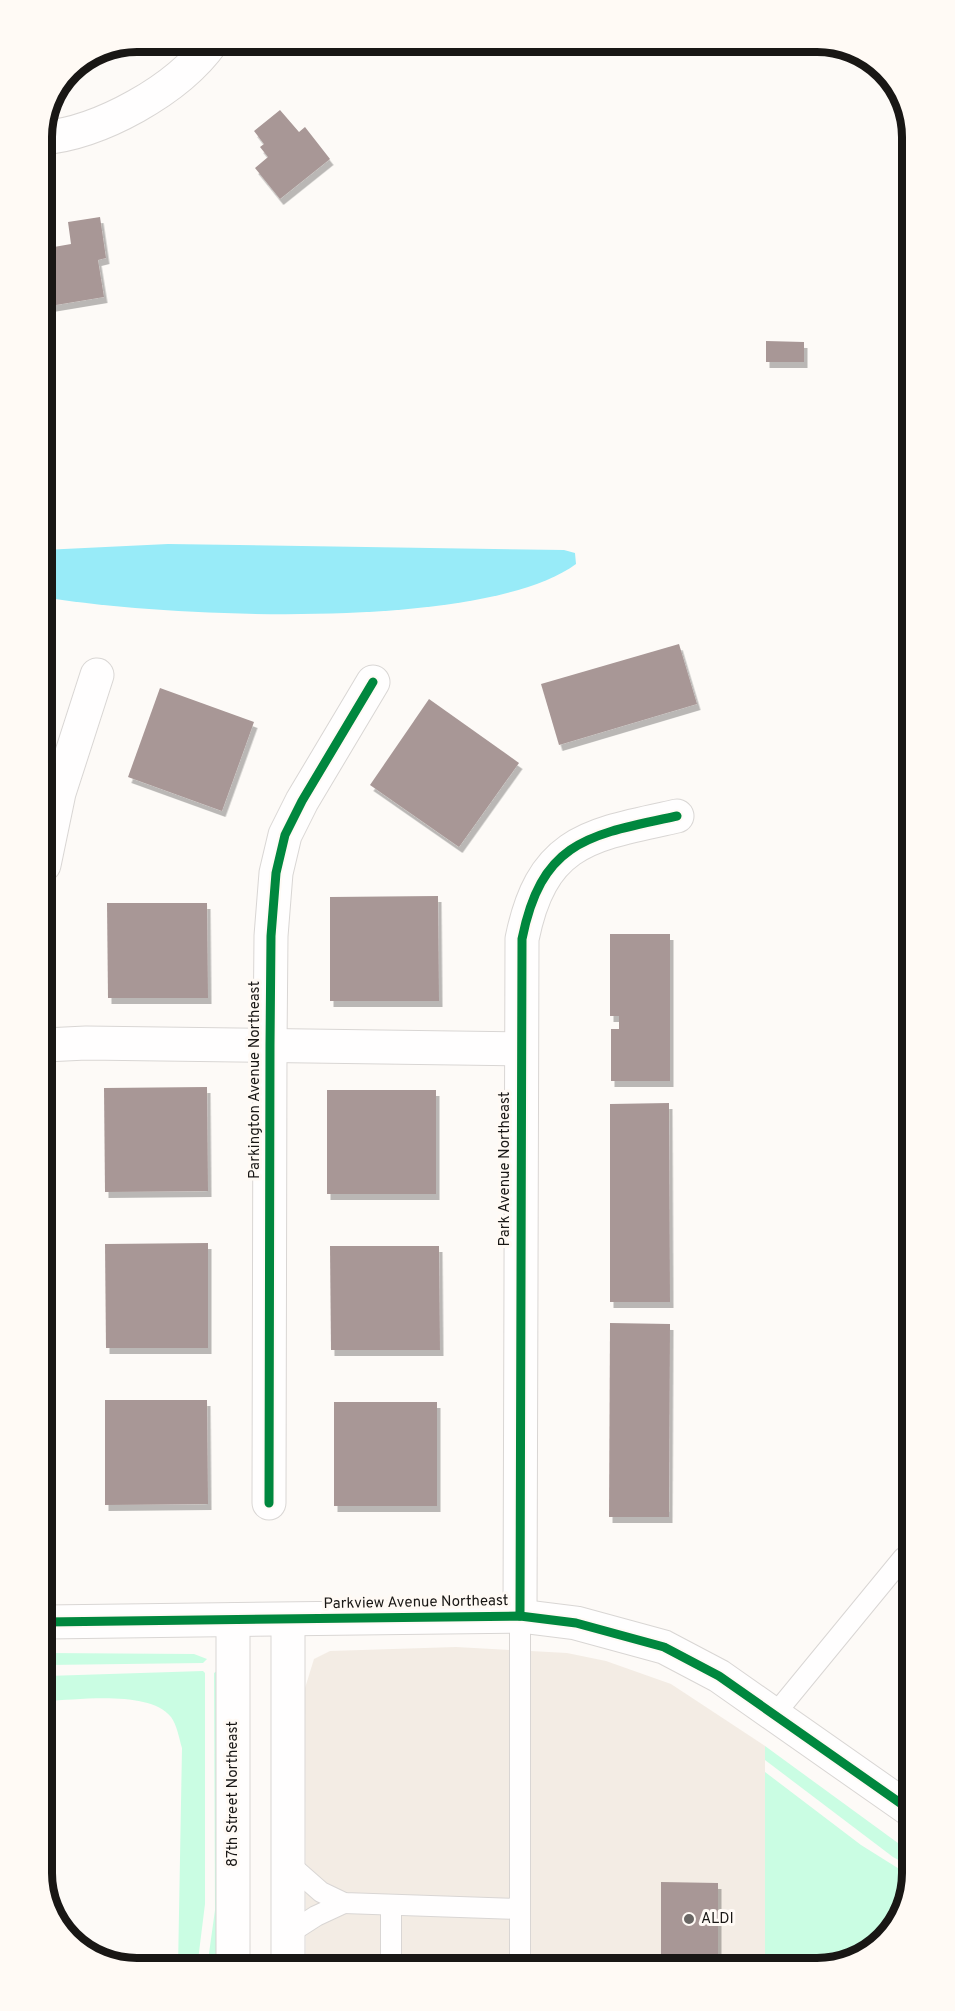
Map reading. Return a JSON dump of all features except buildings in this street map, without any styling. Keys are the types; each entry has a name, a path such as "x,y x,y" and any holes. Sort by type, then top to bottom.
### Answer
{"street":[{"path":"53,137 123,114 171,82 202,52"},
{"path":"53,824 59,793 97,675"},
{"name":"Parkington Avenue Northeast","path":"269,1503 270,1045 272,926 276,873 285,835 373,682"},
{"name":"Park Avenue Northeast","path":"520,1616 522,939 528,911 540,883 576,844 610,830 677,816"},
{"name":"Parkington Avenue Northeast","path":"52,1045 270,1045 520,1049"},
{"name":"Parkview Avenue Northeast","path":"52,1623 520,1616 576,1623 664,1647 719,1676 902,1804"},
{"name":"87th Street Northeast","path":"233,1620 233,1958"},
{"path":"288,1620 288,1958"}],"lane":[{"path":"775,1714 902,1559"},
{"path":"519,1958 520,1616"},
{"path":"288,1863 321,1892 344,1903 520,1909"},
{"path":"288,1934 316,1916 344,1903"},
{"path":"391,1958 392,1905"}],"shaded area":[{"path":"456,1647 567,1653 606,1661 671,1684 765,1746 765,1958 306,1958 305,1688 314,1659 330,1651"}],"green space":[{"path":"52,1653 194,1654 207,1659 203,1663 52,1665"},
{"path":"203,1671 205,1673 205,1904 198,1958 178,1958 182,1748 175,1724 171,1717 161,1709 147,1703 113,1699 52,1701 52,1676"},
{"path":"217,1671 224,1900 217,1958 208,1958 215,1910 214,1673"},
{"path":"765,1746 902,1846 902,1862 893,1857 765,1760"},
{"path":"765,1772 861,1845 902,1871 902,1885 894,1911 885,1925 874,1937 855,1950 834,1957 765,1958"}],"water":[{"path":"168,544 564,550 575,553 576,564 531,586 470,601 397,610 318,614 238,614 162,610 53,598 53,550"}],"cycle path":[{"path":"269,1503 271,936 276,873 285,835 302,801 373,682"},
{"path":"520,1616 522,939 531,906 542,881 557,862 574,848 618,829 677,816"},
{"path":"52,1622 520,1616 576,1623 664,1647 719,1676 902,1804"}],"place":[{"name":"ALDI","path":"689,1919"}]}
